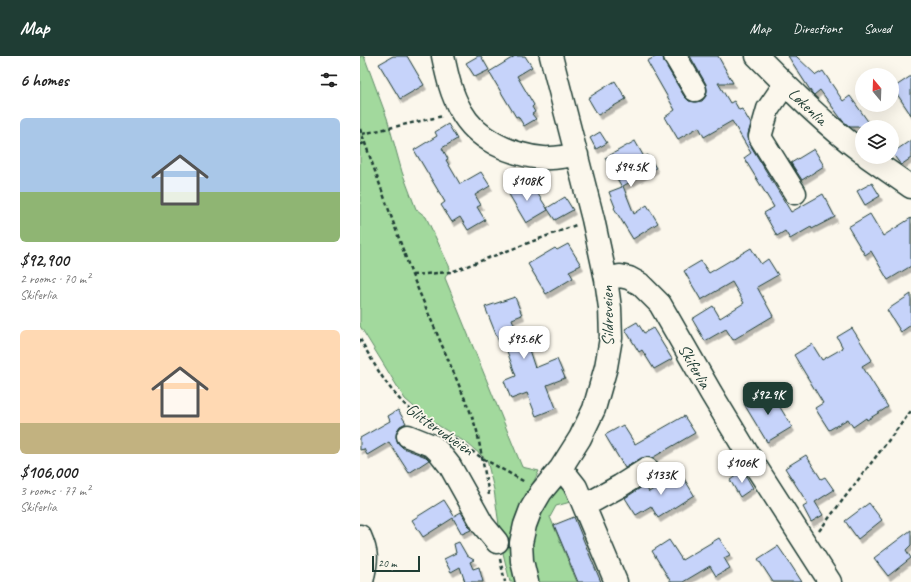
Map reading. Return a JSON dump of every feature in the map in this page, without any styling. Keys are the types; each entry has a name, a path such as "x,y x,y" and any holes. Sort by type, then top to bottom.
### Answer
{"street":[{"path":"443,56 448,79 461,112 476,130 498,146 521,154 544,158 577,155"},
{"name":"Sildreveien","path":"551,56 593,219 606,279 610,308 611,338 606,367 594,409 580,438 560,468"},
{"path":"675,56 695,90"},
{"name":"Løkenlia","path":"758,56 785,84 836,132 855,147"},
{"path":"785,84 768,109 760,136 795,193"},
{"path":"878,164 911,187"},
{"name":"Skiferlia","path":"606,279 620,276 629,278 640,284 660,304 730,425 830,582"},
{"name":"Glitterudveien","path":"408,436 433,446 439,452 450,466 483,525 497,542"},
{"path":"527,582 522,562 521,543 524,525 541,492 560,468 576,487 616,582"},
{"path":"584,506 614,490 647,469"},
{"path":"360,536 367,553 362,582"}],"path":[{"path":"362,134 461,112"},
{"path":"360,129 412,275 470,411 482,458"},
{"path":"360,144 364,143"},
{"path":"412,275 451,272 593,219"},
{"name":"Glitterudveien","path":"360,339 378,370 398,398 410,410 433,425"},
{"path":"807,547 911,411"},
{"name":"Glitterudveien","path":"451,437 508,474 519,478 541,492"}],"green space":[{"path":"360,56 364,56 387,118 402,172 416,209 426,217 450,268 445,278 522,467 539,471 526,497 518,582 510,582 503,553 494,490 487,460 468,444 428,419 405,399 360,326"},
{"path":"557,488 568,489 574,501 556,506 550,517 577,582 536,582 530,551 537,516"}],"building":[{"path":"393,56 407,56 424,85 400,99 379,64"},
{"path":"478,56 481,56 489,70 475,77 466,63"},
{"path":"515,56 525,56 532,67 517,76 534,105 532,107 535,112 532,114 536,119 524,126 518,116 516,117 489,72"},
{"path":"657,56 663,56 664,62 684,96 689,101 695,102 702,101 706,96 707,90 706,84 690,56 718,56 733,83 718,83 730,103 734,101 739,110 742,109 751,124 748,134 749,143 791,212 823,194 835,217 812,229 811,227 790,239 785,231 777,236 764,213 774,207 744,158 751,153 732,121 704,137 699,127 678,139 665,117 675,110 647,61"},
{"path":"788,56 796,56 816,75 823,71 843,101 850,96 855,103 855,112 861,112 867,120 855,120 855,127 850,127 842,120 820,90 814,95"},
{"path":"911,76 911,115 899,97 899,84"},
{"path":"615,81 626,99 598,115 588,98"},
{"path":"448,124 457,139 442,148 448,159 446,160 460,184 481,172 490,186 475,195 481,205 477,207 485,220 468,230 460,217 452,222 441,205 445,202 414,150 437,136 435,132"},
{"path":"600,132 607,143 596,149 590,138"},
{"path":"911,140 911,158 901,165 899,162 899,148"},
{"path":"635,141 644,157 648,155 656,168 623,186 634,214 647,205 658,223 633,239 614,208 615,207 609,192 622,187 605,158"},
{"path":"814,149 824,166 802,180 791,163"},
{"path":"523,181 531,194 536,191 548,210 526,223 507,191"},
{"path":"872,183 880,196 865,205 857,191"},
{"path":"565,197 573,210 555,220 547,208"},
{"path":"870,214 883,236 911,218 911,266 888,280 871,251 865,255 848,227"},
{"path":"568,244 581,265 569,271 573,278 546,294 528,264 555,248 557,250"},
{"path":"751,248 761,264 768,259 778,275 757,287 773,316 733,340 726,329 705,341 692,319 713,306 720,318 744,303 732,282 701,300 684,271 701,261 709,273"},
{"path":"911,294 911,325 901,332 887,310"},
{"path":"515,297 522,315 512,319 521,343 526,341 535,368 557,359 565,378 547,385 556,408 536,416 527,393 511,399 504,381 516,376 503,340 499,342 485,307"},
{"path":"637,322 644,333 653,328 672,359 654,369 642,350 639,352 625,329"},
{"path":"852,328 872,360 862,366 888,407 867,420 866,418 853,427 848,419 829,430 815,408 823,403 794,355 812,344 822,360 843,348 837,337"},
{"path":"769,389 792,427 767,442 744,404"},
{"path":"398,410 406,423 400,426 397,431 396,437 398,443 403,448 426,457 429,460 409,473 389,442 367,455 364,449 360,450 360,438 390,421 388,416"},
{"path":"684,416 695,433 652,458 641,458 625,468 605,435 623,425 635,444"},
{"path":"806,455 821,479 825,477 834,490 815,502 823,515 811,522 803,507 808,504 785,468"},
{"path":"743,471 753,488 740,497 730,480"},
{"path":"680,472 694,495 658,518 651,506 636,515 625,498 645,485 649,492"},
{"path":"444,500 454,516 461,512 471,530 462,534 453,518 423,537 412,520"},
{"path":"869,503 882,520 858,539 845,521"},
{"path":"574,517 601,582 578,582 554,525"},
{"path":"911,530 911,545 906,550 911,558 888,576 874,558"},
{"path":"719,538 730,555 724,558 730,568 716,576 710,566 683,582 671,582 652,551 669,540 682,560"},
{"path":"459,542 467,556 474,560 470,562 473,569 479,567 483,582 465,582 460,567 451,572 444,559 456,553 454,544"},
{"path":"778,546 802,582 773,582 758,559"}]}
